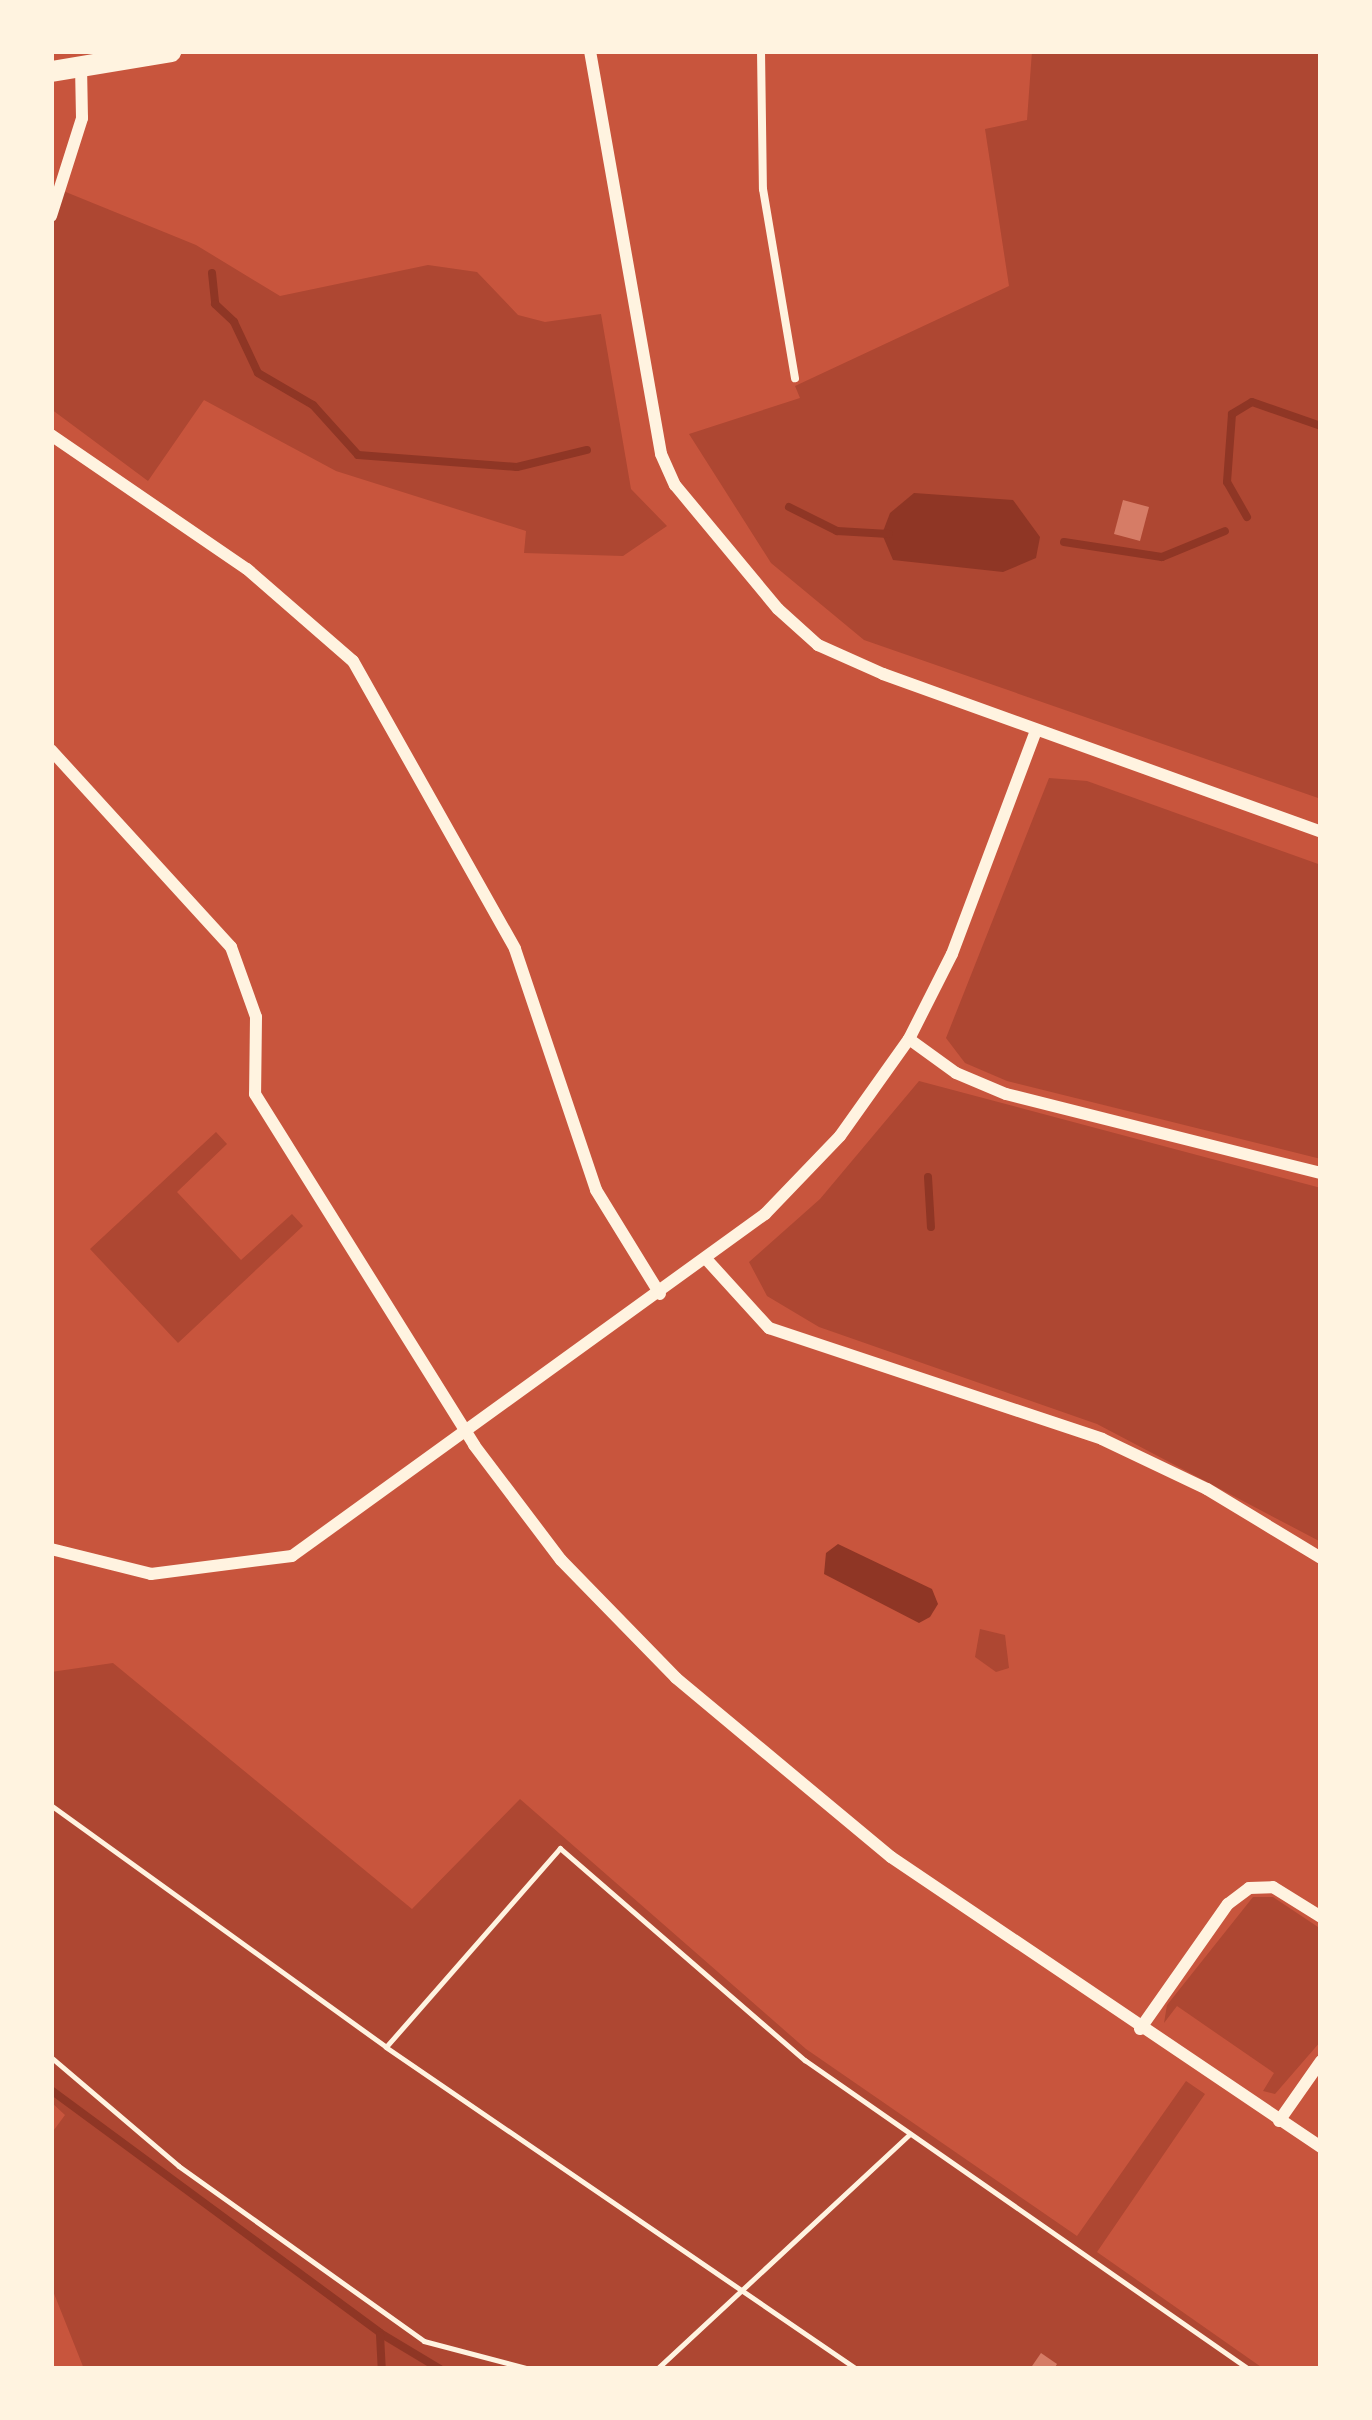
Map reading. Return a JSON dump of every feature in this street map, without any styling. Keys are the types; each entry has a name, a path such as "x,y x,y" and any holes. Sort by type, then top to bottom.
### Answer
{"main road":[{"path":"51,71 170,51"}],"street":[{"path":"590,51 652,416 675,485 809,639 1036,730 1321,832"},
{"path":"51,216 82,118 81,66"},
{"path":"51,435 247,569 353,661 515,949 586,1167 660,1294"},
{"path":"51,1549 151,1574 276,1560 708,1261 812,1169 909,1040 952,954 1036,730"},
{"path":"51,750 236,956 258,1028 255,1094 466,1432 561,1560 763,1755 891,1857 1140,2029 1321,2146"},
{"path":"909,1040 956,1073 1006,1094 1321,1173"},
{"path":"708,1261 769,1328 1102,1439 1207,1489 1321,1558"},
{"path":"1140,2029 1228,1904 1249,1888 1274,1887 1321,1917"},
{"path":"1280,2121 1321,2060"}],"lane":[{"path":"761,51 763,189 795,378"}],"path":[{"path":"51,1805 386,2048 857,2369"},
{"path":"386,2048 560,1848 805,2060 1249,2369"},
{"path":"51,2057 179,2166 424,2341 530,2369"},
{"path":"657,2369 910,2134"}],"shaded area":[{"path":"1032,51 1321,51 1321,799 864,640 771,563 689,434 800,398 795,386 1009,286 985,129 1027,120"},
{"path":"51,186 196,245 280,296 428,265 477,272 518,315 545,322 601,314 631,489 667,526 623,556 524,553 526,531 336,471 204,400 148,481 51,409"},
{"path":"914,493 1013,500 1040,537 1036,558 1003,572 893,560 882,534 890,513"},
{"path":"1049,778 1087,781 1321,865 1321,1159 1007,1081 965,1063 946,1038"},
{"path":"919,1081 1321,1188 1321,1542 1097,1424 819,1327 767,1296 749,1262 820,1199"},
{"path":"216,1132 227,1144 177,1192 241,1260 292,1214 303,1226 178,1343 90,1249"},
{"path":"838,1544 932,1589 938,1604 930,1617 919,1623 824,1574 826,1553"},
{"path":"980,1629 1005,1635 1009,1668 996,1672 975,1657"},
{"path":"113,1663 412,1909 520,1799 806,2049 1077,2236 1186,2081 1205,2094 1097,2252 1264,2369 84,2369 51,2286 51,2134 65,2115 51,2102 51,1672"},
{"path":"1253,1897 1273,1897 1321,1929 1321,2041 1275,2094 1263,2091 1274,2073 1177,2006 1164,2023 1167,2005"}],"building":[{"path":"1123,500 1149,507 1140,541 1114,534"},
{"path":"1041,2353 1057,2364 1054,2369 1030,2369"}],"waterway":[{"path":"212,273 215,304 234,322 258,373 313,405 358,455 517,467 587,450"},
{"path":"1247,517 1227,482 1232,414 1252,402 1321,426"},
{"path":"789,507 837,531 889,534"},
{"path":"1064,542 1162,557 1225,531"},
{"path":"928,1177 931,1227"},
{"path":"51,2090 380,2333 440,2369"},
{"path":"380,2335 382,2369"}]}
